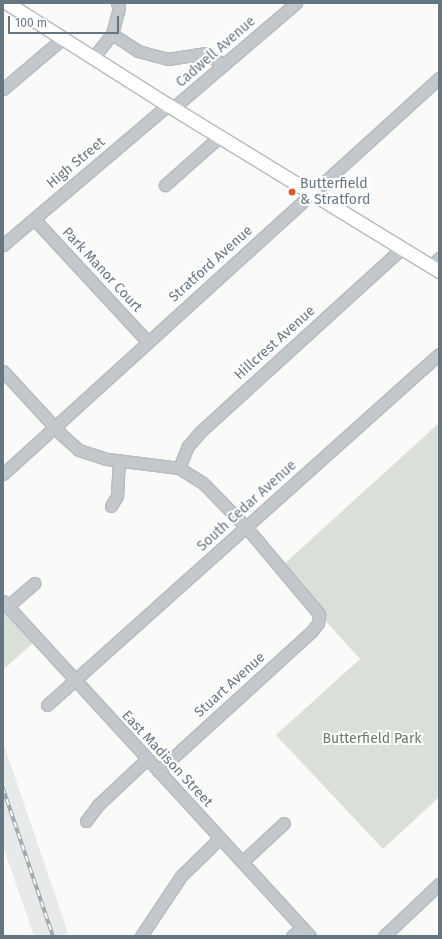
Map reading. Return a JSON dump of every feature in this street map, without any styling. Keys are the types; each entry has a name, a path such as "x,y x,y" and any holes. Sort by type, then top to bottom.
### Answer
{"main road":[{"path":"7,5 170,107 402,248 436,265"}],"street":[{"path":"93,58 112,34 119,8 117,3"},
{"name":"Cadwell Avenue","path":"170,107 224,65 296,3"},
{"path":"112,34 138,51 168,59 205,53 224,65"},
{"path":"3,89 62,39"},
{"name":"Stratford Avenue","path":"3,474 439,78"},
{"name":"High Street","path":"3,245 170,107"},
{"path":"165,185 219,137"},
{"name":"Park Manor Court","path":"34,219 148,342"},
{"name":"Hillcrest Avenue","path":"179,468 188,446 200,432 402,248"},
{"name":"South Cedar Avenue","path":"47,706 439,354"},
{"path":"3,371 54,427 80,450 95,456 179,468 203,483 246,527"},
{"path":"111,506 116,496 119,460"},
{"name":"Stuart Avenue","path":"158,771 312,631 320,619 315,608 246,527"},
{"path":"5,603 34,583"},
{"name":"East Madison Street","path":"5,603 147,760 306,932"},
{"path":"86,821 99,804 147,760"},
{"path":"242,862 284,823"},
{"path":"141,936 181,876 220,838"},
{"path":"384,936 439,884"},
{"path":"292,936 306,932"}],"shaded area":[{"path":"3,742 69,936 34,936 3,846"}],"green space":[{"name":"Butterfield Park","path":"439,423 439,797 383,849 276,735 360,659 325,620 323,612 283,565"},
{"path":"3,606 35,641 3,670"}],"railway":[{"path":"3,788 53,936"}],"place":[{"name":"Butterfield & Stratford","path":"292,192"}]}
